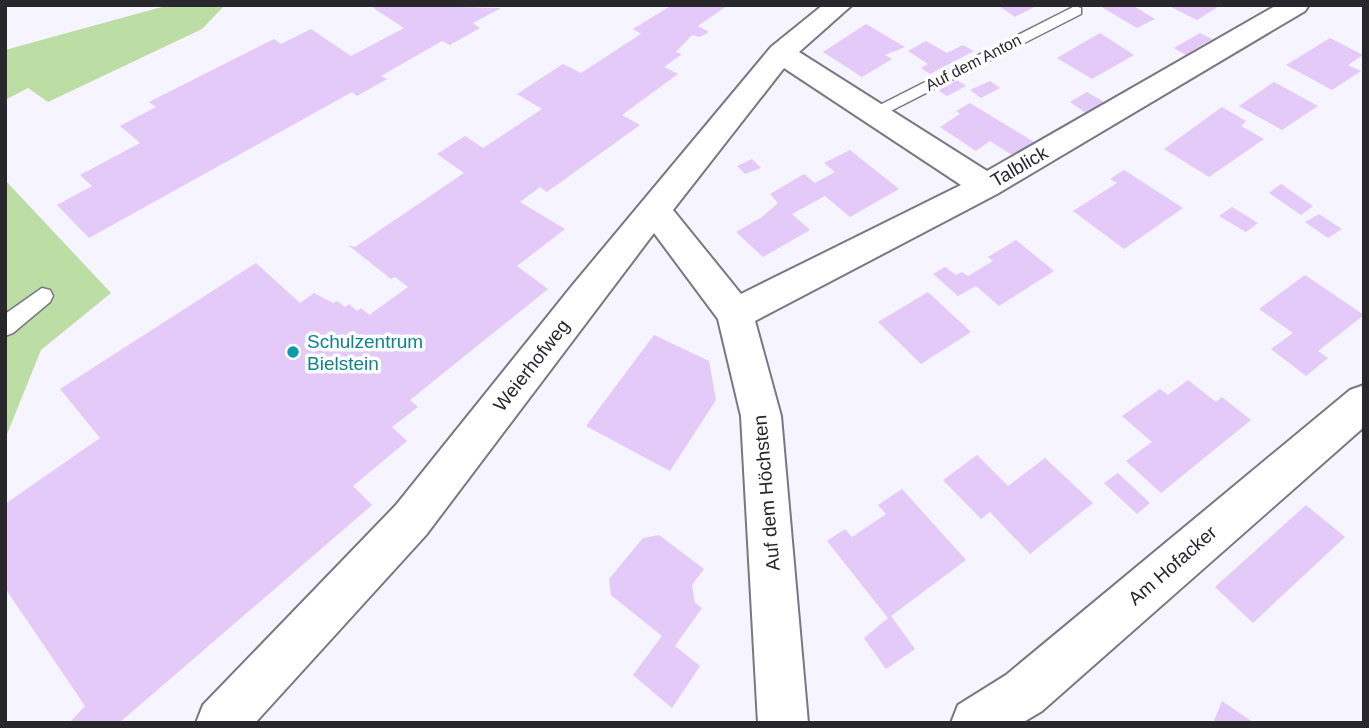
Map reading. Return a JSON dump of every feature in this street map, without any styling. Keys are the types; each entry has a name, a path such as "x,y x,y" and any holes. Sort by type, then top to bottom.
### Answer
{"street":[{"name":"Weierhofweg","path":"221,723 411,520 781,53 839,5"},
{"name":"Talblick","path":"736,314 986,186 1296,5"},
{"path":"781,53 871,114 986,186"},
{"name":"Auf dem Höchsten","path":"655,210 736,314 761,416 783,723"},
{"name":"Am Hofacker","path":"976,723 1024,693 1364,402"}],"lane":[{"name":"Auf dem Anton","path":"871,114 1075,11"},
{"path":"5,327 41,296"}],"green space":[{"path":"169,5 225,5 202,29 48,102 28,88 5,100 5,50"},
{"path":"5,180 111,293 41,350 5,439"}],"building":[{"path":"369,5 501,8 473,23 480,28 450,45 442,41 381,76 387,79 357,96 352,92 89,238 57,205 92,186 80,175 140,143 120,126 156,107 149,102 274,39 281,44 311,29 351,56 404,28"},
{"name":"Schulzentrum Bielstein","path":"672,5 728,5 698,26 709,32 700,37 692,35 676,52 682,54 664,67 678,74 622,115 640,125 547,192 540,187 520,202 565,229 517,266 548,289 410,400 418,407 392,427 407,441 353,486 372,505 119,723 69,723 85,706 5,588 5,504 100,438 60,389 256,263 300,303 314,293 333,303 337,301 345,307 349,304 357,311 361,308 369,315 408,287 395,277 391,279 348,245 355,247 464,173 437,154 465,136 483,148 542,109 517,94 563,64 581,73 641,34 633,29"},
{"path":"997,5 1038,5 1015,17"},
{"path":"1098,5 1132,5 1155,19 1137,28"},
{"path":"1167,5 1221,5 1197,20"},
{"path":"866,24 905,47 885,55 892,59 862,77 823,52"},
{"path":"1100,33 1134,55 1092,79 1057,58"},
{"path":"1200,33 1212,39 1186,55 1174,48"},
{"path":"1330,38 1363,55 1348,65 1361,71 1332,90 1286,65"},
{"path":"926,41 947,53 963,45 974,51 930,74 921,68 928,64 908,51"},
{"path":"957,80 966,86 947,96 938,90"},
{"path":"990,81 1000,88 981,98 970,90"},
{"path":"1274,82 1318,106 1282,130 1239,106"},
{"path":"1087,92 1104,102 1086,113 1070,102"},
{"path":"970,103 1034,142 1012,155 990,141 976,151 940,127 960,114 956,111"},
{"path":"1222,107 1246,121 1241,126 1264,139 1209,177 1164,149"},
{"path":"850,150 899,189 850,217 825,196 792,214 810,230 763,257 736,232 762,217 778,203 770,194 804,174 815,183 835,172 824,163"},
{"path":"752,159 761,168 745,174 737,166"},
{"path":"1124,170 1183,208 1124,249 1073,211 1117,183 1110,179"},
{"path":"1281,184 1313,206 1301,215 1269,193"},
{"path":"1232,207 1258,223 1246,232 1219,216"},
{"path":"1319,214 1342,229 1328,238 1305,222"},
{"path":"1016,240 1054,271 999,306 976,286 958,296 933,274 945,267 956,275 962,272 968,276 993,261 988,257"},
{"path":"1305,275 1364,315 1318,351 1328,358 1306,376 1271,349 1293,333 1259,309"},
{"path":"928,292 971,332 921,364 878,322"},
{"path":"654,335 709,361 716,400 670,471 586,426"},
{"path":"1188,380 1216,402 1222,397 1251,420 1161,493 1126,461 1152,442 1122,416 1160,389 1168,395"},
{"path":"977,455 1008,486 1045,458 1093,503 1030,554 990,512 981,519 943,480"},
{"path":"1118,473 1150,503 1137,514 1104,483"},
{"path":"902,489 966,560 891,616 915,649 886,669 864,638 888,618 827,541 845,529 852,537 886,514 878,505"},
{"path":"1306,505 1345,537 1253,623 1215,587"},
{"path":"659,535 704,569 692,585 695,603 702,608 675,646 700,666 672,708 633,675 662,636 611,595 609,579 643,538"},
{"path":"1222,701 1254,723 1213,723"}],"place":[{"name":"Schulzentrum Bielstein","path":"293,352"}]}
